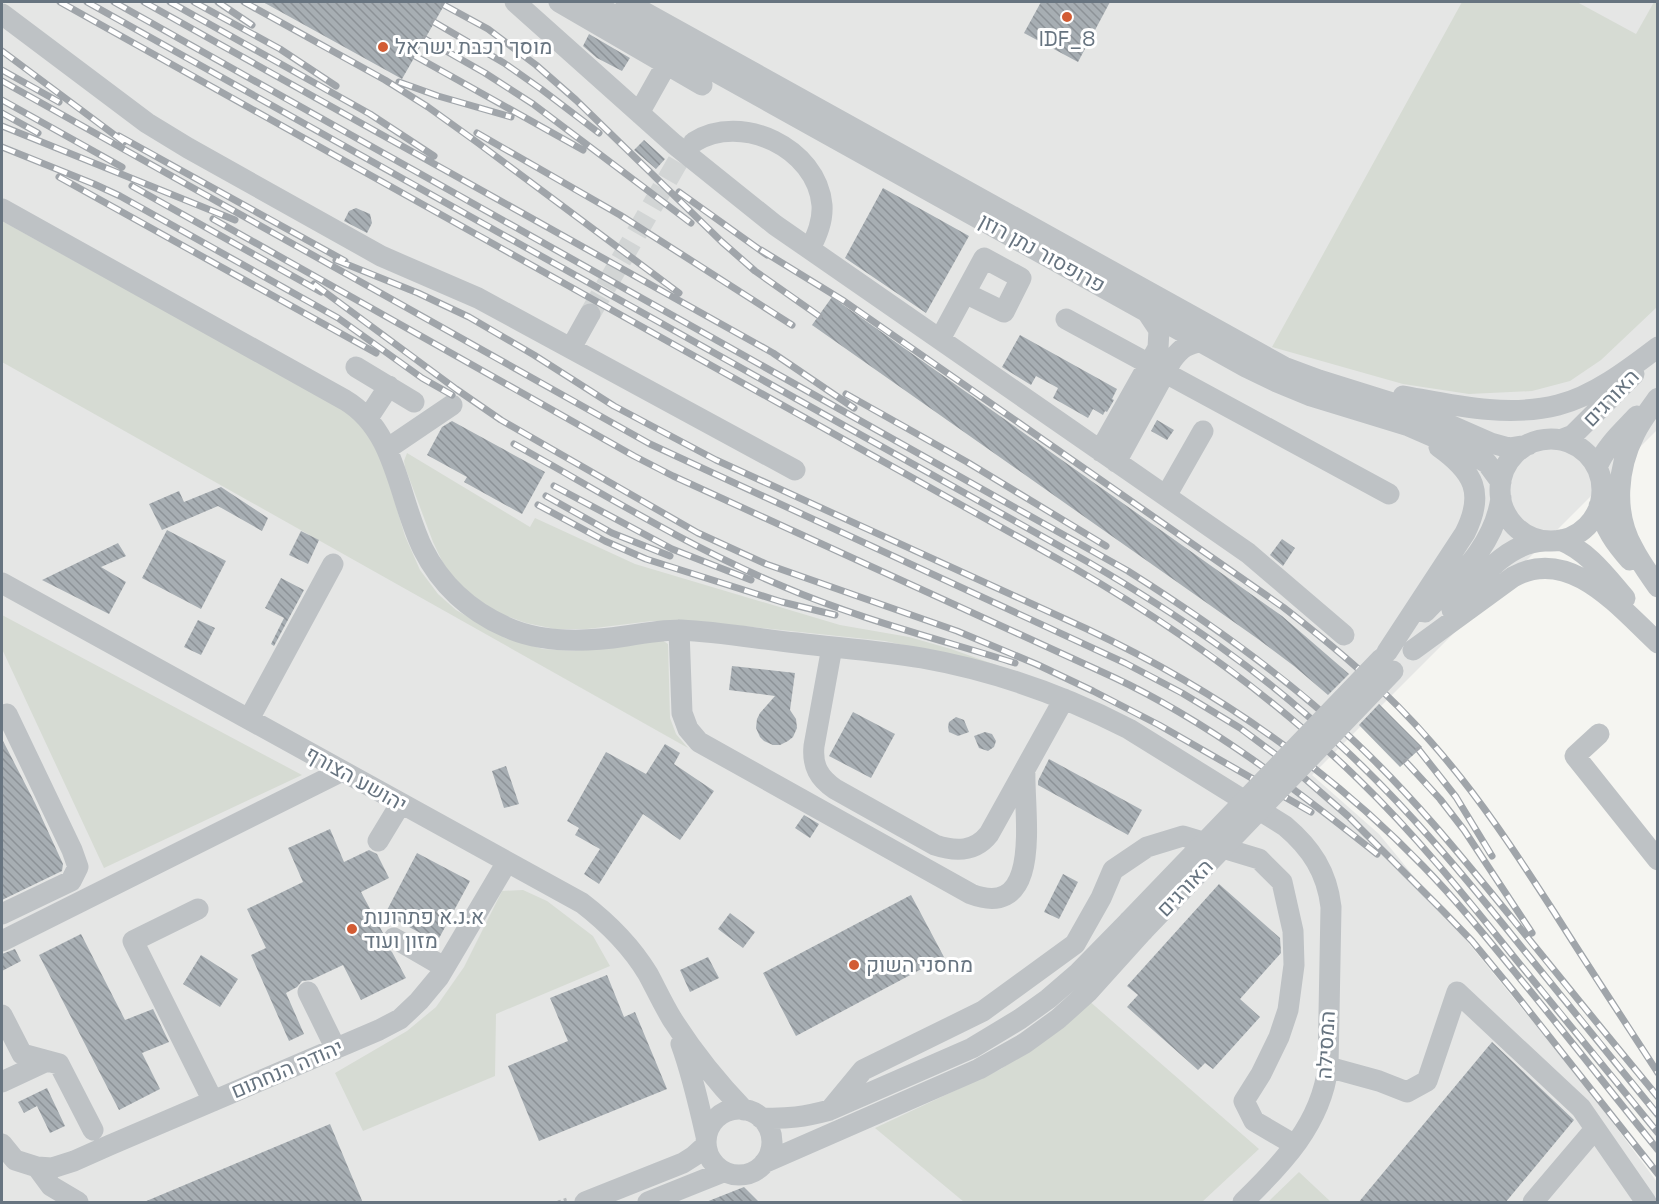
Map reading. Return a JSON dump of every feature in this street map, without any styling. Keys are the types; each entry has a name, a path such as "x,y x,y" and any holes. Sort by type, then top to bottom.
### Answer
{"street":[{"path":"514,2 674,144 775,225 1248,553 1344,635"},
{"path":"559,2 702,85"},
{"name":"פרופסור נתן רוזן","path":"590,2 1276,382 1311,396 1409,426 1471,453 1487,464 1501,490"},
{"name":"פרופסור נתן רוזן","path":"626,2 1284,367 1418,411 1491,443 1509,448 1528,445"},
{"path":"2,14 147,123 181,144 391,261 478,298 795,470"},
{"path":"639,113 666,64"},
{"path":"694,142 711,133 744,131 780,144 798,158 817,184 822,207 819,228 810,249"},
{"name":"המסילה","path":"2,209 357,408 377,430 387,449 423,549 435,569 467,605 509,629 562,640 592,640 679,630 892,654 950,664 1005,678 1064,699 1129,729 1285,826 1303,842 1316,859 1325,877 1330,896 1328,1067 1319,1103 1309,1125 1276,1169 1243,1203"},
{"path":"940,339 965,293"},
{"path":"1108,456 1157,368 1159,330 1146,311"},
{"path":"571,348 590,314"},
{"path":"1066,319 1389,494"},
{"path":"1157,368 1172,360 1181,348 1188,344 1202,342"},
{"path":"1319,380 1466,407 1528,410 1559,405 1587,393 1630,368 1658,348"},
{"name":"האורגים","path":"1560,440 1573,435 1587,423 1658,348"},
{"path":"356,367 414,402"},
{"path":"368,418 388,386"},
{"path":"1658,396 1635,432 1625,455 1619,495 1624,529 1632,547 1658,587"},
{"name":"האורגים","path":"1597,467 1609,445 1658,396"},
{"path":"387,449 452,405"},
{"path":"1387,661 1466,533 1473,519 1476,505 1472,482 1466,471 1448,453 1409,426"},
{"path":"1166,496 1203,431"},
{"path":"1555,540 1567,538 1581,531 1592,520 1599,506 1602,482 1597,467 1581,449 1560,440 1543,440 1528,445 1515,454 1506,467 1501,490 1506,513 1521,531 1535,538 1570,544 1595,563 1658,636"},
{"name":"האורגים","path":"753,1114 786,1119 806,1117 830,1110 972,1048 1020,1020 1136,926 1387,661 1479,553 1493,529 1499,510 1501,490"},
{"path":"1599,506 1603,523 1615,543 1658,593"},
{"name":"האורגים","path":"1387,661 1413,650 1506,554 1528,543 1555,540"},
{"path":"249,719 333,564"},
{"path":"1413,650 1513,577 1522,572 1541,568 1561,570 1590,583 1658,644"},
{"name":"יהושע הצורף","path":"2,583 582,903 603,919 617,934 647,972 672,1018 704,1065 723,1088 753,1114"},
{"path":"679,630 681,708 686,724 695,738 710,749 971,894 988,899 999,898 1010,894 1018,885 1026,839 1025,770"},
{"path":"832,647 814,752 814,763 819,774 835,789 935,845 948,849 960,850 977,846 989,834 1064,699"},
{"path":"2,716 7,714 78,867 71,881 2,914"},
{"path":"1599,734 1575,756 1658,860"},
{"path":"2,941 342,771"},
{"path":"378,841 400,803"},
{"path":"830,1110 863,1070 983,1011 1075,944 1101,898 1113,870 1148,847 1183,836 1259,860 1282,882 1293,931 1294,965 1288,1010 1280,1037 1244,1101 1254,1121 1295,1145"},
{"name":"יהודה הנחתום","path":"37,1167 52,1168 74,1161 400,1019 439,977 507,862"},
{"path":"198,909 133,940 213,1101"},
{"name":"האורגים","path":"764,1163 979,1069 1024,1043 1058,1020 1089,992 1136,926"},
{"path":"394,938 444,967"},
{"path":"309,992 336,1048"},
{"path":"1328,1067 1379,1081 1407,1092 1427,1081 1457,992 1581,1108 1646,1203"},
{"path":"2,1015 22,1054 59,1064 93,1130"},
{"name":"יהושע הצורף","path":"672,1018 688,1064 706,1141"},
{"path":"2,1082 47,1061"},
{"path":"734,1110 753,1114 768,1126 771,1135 772,1145 764,1163 756,1171 745,1175 723,1172 708,1156 706,1141 710,1126 725,1112 734,1110"},
{"path":"1533,1203 1595,1129"},
{"path":"585,1203 683,1163 694,1156 706,1141"},
{"path":"2,1144 15,1160 37,1167 51,1186 78,1203"},
{"path":"648,1203 723,1172"}],"shaded area":[{"path":"2,2 1657,2 1657,430 1312,775 1379,834 1584,1084 1657,1182 1657,1202 2,1202"},
{"path":"1462,2 1577,2 1636,34 1654,2 1657,2 1657,307 1601,360 1570,381 1532,391 1469,394 1403,384 1272,347"},
{"path":"2,221 342,408 361,422 383,463 405,536 420,570 438,594 456,610 505,638 543,649 575,651 659,638 668,644 670,718 676,734 688,748 2,362"},
{"path":"407,453 530,527 535,518 635,564 840,625 909,637 999,666 885,641 695,621 652,621 587,629 555,629 526,623 496,612 452,577 433,542 405,467 404,461"},
{"path":"2,615 302,775 104,868 2,649"},
{"path":"523,890 547,901 593,936 610,966 496,1014 495,1076 363,1131 335,1073 407,1031 436,1007 464,967 502,891"},
{"path":"1088,1000 1259,1149 1202,1202 964,1202 875,1128 1001,1069 1071,1021"},
{"path":"1299,1172 1331,1202 1268,1202"}],"building":[{"name":"מוסך רכבת ישראל","path":"263,2 446,2 402,79"},
{"name":"IDF_8","path":"1041,2 1110,2 1078,62 1024,33"},
{"path":"589,34 630,58 622,71 597,58 583,46"},
{"path":"644,140 665,159 656,169 634,150"},
{"path":"883,188 969,236 926,313 845,258"},
{"path":"356,208 370,214 372,223 367,233 344,221 349,211"},
{"path":"832,297 1282,616 1349,674 1328,695 1258,639 812,325"},
{"path":"1020,335 1117,389 1107,412 1105,411 1103,415 1093,409 1088,418 1053,398 1058,388 1036,376 1031,385 1002,367"},
{"path":"1157,420 1174,430 1167,440 1151,431"},
{"path":"452,421 545,472 522,514 464,482 467,477 427,455 442,427"},
{"path":"221,487 268,518 262,531 218,506 162,530 149,504 179,491 184,502"},
{"path":"167,530 226,561 201,609 142,578"},
{"path":"301,531 319,540 308,564 289,555"},
{"path":"1282,539 1295,548 1283,566 1270,555"},
{"path":"118,543 126,556 101,567 126,582 109,614 42,580"},
{"path":"281,578 304,590 274,646 271,644 284,618 265,608"},
{"path":"198,620 215,628 201,655 184,647"},
{"path":"732,666 795,673 790,710 796,719 797,728 793,737 780,745 773,745 760,737 756,728 757,719 775,696 729,690"},
{"path":"1379,704 1422,747 1400,767 1359,725"},
{"path":"853,712 895,734 871,778 829,756"},
{"path":"956,717 964,720 969,732 958,736 949,732 949,722"},
{"path":"985,732 992,734 996,741 994,747 988,751 979,748 974,736"},
{"path":"2,739 63,864 62,871 2,900"},
{"path":"665,744 680,753 674,764 714,791 680,840 643,814 599,884 584,874 600,849 575,835 579,828 567,821 606,752 646,774"},
{"path":"1049,759 1142,810 1128,835 1038,785"},
{"path":"506,766 519,804 504,808 492,771"},
{"path":"804,815 819,824 810,838 795,828"},
{"path":"330,829 344,862 369,850 377,854 389,878 361,892 383,933 381,939 383,944 392,952 406,978 361,1000 343,965 311,980 302,981 286,993 304,1034 289,1041 251,955 266,948 247,909 303,882 288,848"},
{"path":"417,853 470,881 437,942 385,914"},
{"path":"1063,874 1078,882 1059,919 1044,912"},
{"path":"1219,884 1280,938 1281,953 1240,999 1260,1017 1213,1069 1205,1063 1198,1070 1127,1007 1138,995 1127,986"},
{"name":"מחסני השוק","path":"911,895 944,957 796,1036 763,973"},
{"path":"730,913 755,932 743,948 718,929"},
{"path":"81,934 125,1020 153,1009 169,1042 142,1053 160,1089 119,1110 39,955"},
{"path":"15,949 21,961 2,971 2,954"},
{"path":"201,955 238,979 220,1007 183,984"},
{"path":"708,957 719,978 690,992 680,970"},
{"path":"607,975 624,1017 635,1012 667,1089 539,1141 508,1066 568,1041 550,998"},
{"path":"1492,1042 1574,1120 1505,1203 1358,1203"},
{"path":"47,1088 65,1126 50,1133 37,1106 24,1113 18,1102"},
{"path":"330,1124 363,1203 144,1203 144,1202"},
{"path":"744,1187 760,1203 706,1203 706,1202"}],"tunnel":[{"path":"590,314 681,156 694,142"}],"railway":[{"path":"60,2 1074,568 1187,639 1292,719 1379,800 1458,888 1658,1133"},
{"path":"87,2 1088,562 1188,624 1312,719 1413,819 1480,896 1658,1115"},
{"path":"114,2 1128,571 1216,629 1326,715 1395,782 1476,874 1658,1097"},
{"path":"144,2 773,353 854,408"},
{"path":"170,2 370,114 434,156"},
{"path":"194,2 280,49 336,86"},
{"path":"218,2 252,25"},
{"path":"244,2 385,80 428,107 679,293"},
{"path":"444,5 488,29 536,65 576,100 722,242 755,271 819,316"},
{"path":"434,22 504,63 599,133"},
{"path":"425,39 485,73 533,104 691,223"},
{"path":"2,51 124,142"},
{"path":"415,56 583,150"},
{"path":"2,70 59,102"},
{"path":"2,81 650,444 1125,663 1182,693 1240,728 1287,763 1348,816 1472,941 1658,1174"},
{"path":"399,82 511,117"},
{"path":"2,100 122,167"},
{"path":"2,113 38,133"},
{"path":"2,126 235,220"},
{"path":"477,133 620,215 792,325"},
{"path":"119,136 345,261"},
{"path":"2,147 120,196 338,318 422,378 452,395"},
{"path":"59,177 376,353"},
{"path":"132,186 321,292"},
{"path":"679,192 767,255"},
{"path":"213,219 673,476 1149,695 1217,735 1250,758 1377,854"},
{"path":"761,250 844,301 1283,607 1360,671 1414,723 1481,804 1658,1073"},
{"path":"336,260 418,293 469,317 614,406 716,460 1133,652 1179,677 1266,732 1347,795 1436,879 1495,948 1658,1150"},
{"path":"314,284 501,420 698,533 766,564 957,631 1036,664 1159,725 1311,812"},
{"path":"846,394 967,462 1106,546"},
{"path":"514,444 680,537 747,571 810,598 868,618 1015,663"},
{"path":"554,486 672,549 751,580"},
{"path":"546,496 612,533 670,556"},
{"path":"538,505 605,541 646,559 782,602 835,615"},
{"path":"1419,750 1456,797 1492,856"},
{"path":"1406,762 1440,799 1464,830 1532,933"}],"place":[{"name":"IDF_8","path":"1067,17"},
{"name":"מוסך רכבת ישראל","path":"383,47"},
{"name":"א.נ.א פתרונות מזון ועוד","path":"352,929"},
{"name":"מחסני השוק","path":"854,965"}]}
